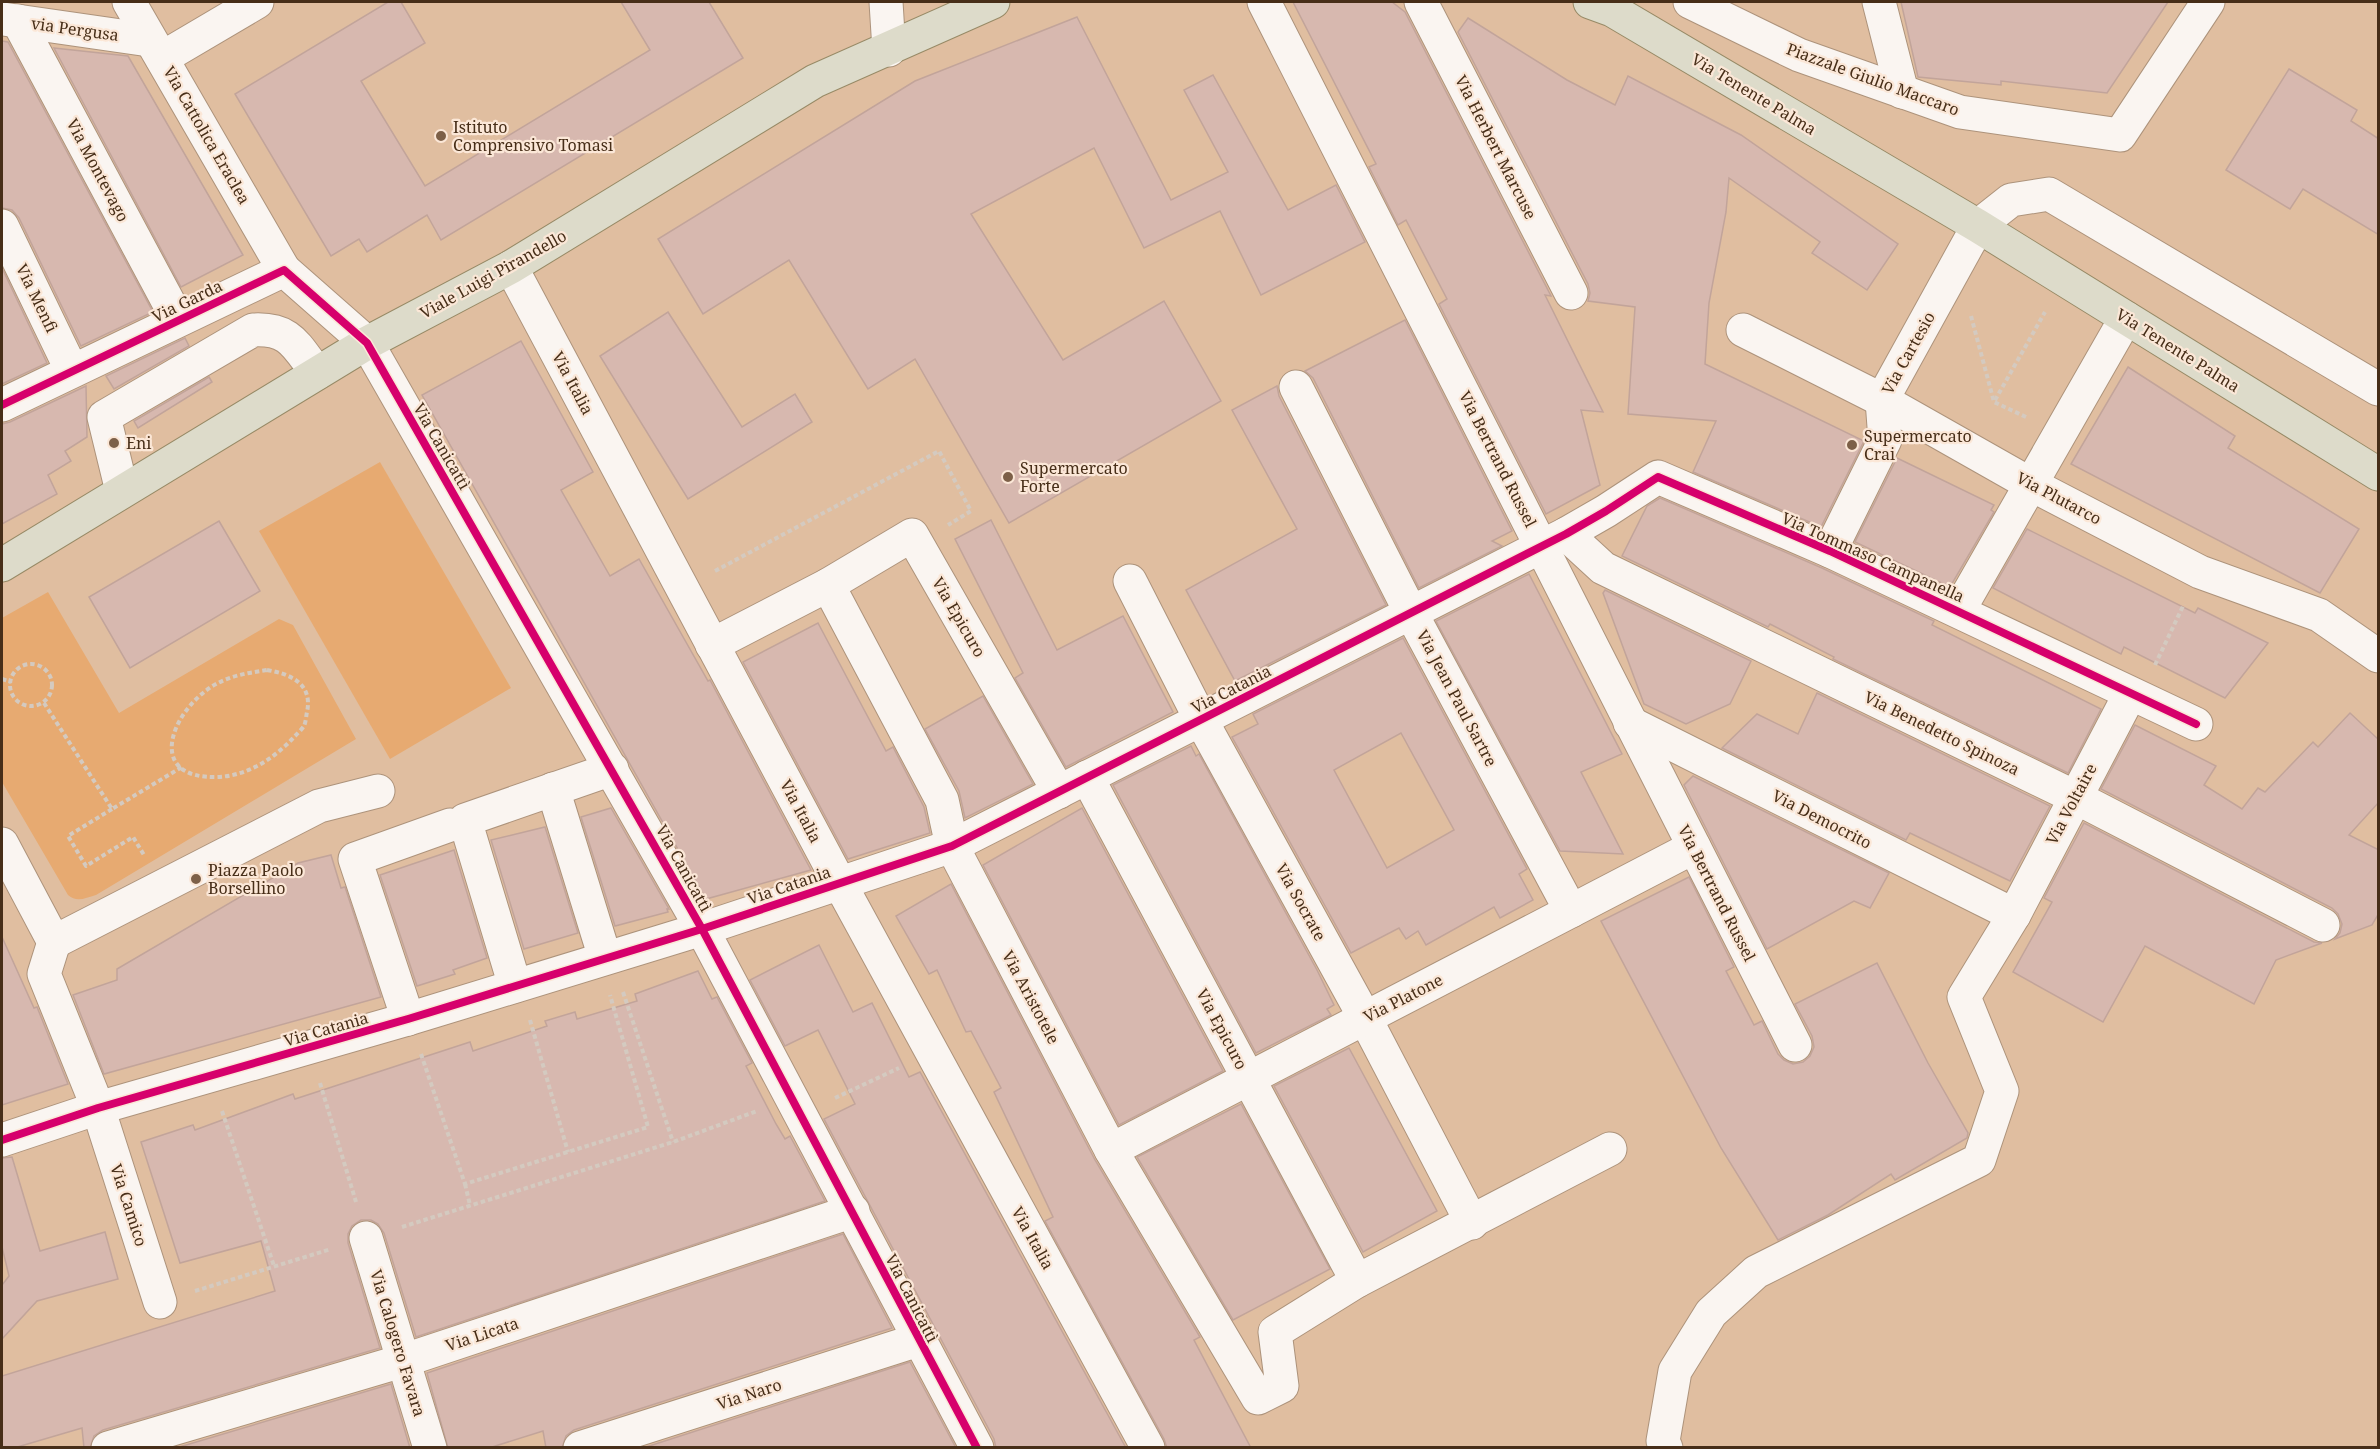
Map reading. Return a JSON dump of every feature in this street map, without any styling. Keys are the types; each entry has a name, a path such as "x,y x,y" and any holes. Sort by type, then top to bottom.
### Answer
{"main road":[{"name":"Viale Luigi Pirandello","path":"2,565 367,343 511,267 815,81 993,2"},
{"name":"Via Tenente Palma","path":"1605,4 1978,226 2379,474"}],"street":[{"name":"Via Cattolica Eraclea","path":"129,2 284,270"},
{"path":"156,49 257,2"},
{"path":"886,2 889,50"},
{"name":"Via Bertrand Russel","path":"1264,2 1554,540 1630,723 1795,1046"},
{"name":"Via Herbert Marcuse","path":"1421,2 1570,293"},
{"name":"Piazzale Giulio Maccaro","path":"1690,2 1799,55 1960,112 2120,135 2208,2"},
{"path":"1879,2 1902,92"},
{"name":"via Pergusa","path":"10,20 156,49"},
{"name":"Via Montevago","path":"10,20 178,320"},
{"path":"1978,226 2011,200 2049,194 2379,389"},
{"name":"Via Menfi","path":"2,226 72,371"},
{"name":"Via Cartesio","path":"1830,551 1885,440 1882,400 1978,226"},
{"name":"Via Italia","path":"511,267 839,882 1148,1448"},
{"path":"284,270 367,343"},
{"name":"Via Garda","path":"2,405 284,270"},
{"path":"1959,610 2126,318"},
{"path":"122,491 104,417 253,330 277,331 284,334 317,373"},
{"name":"Via Plutarco","path":"1743,330 1882,400 2032,485 2200,572 2319,615 2379,656"},
{"name":"Via Canicattì","path":"367,343 702,929 853,1211 976,1448"},
{"name":"Via Jean Paul Sartre","path":"1296,387 1411,613 1571,911"},
{"name":"Via Tommaso Campanella","path":"1554,540 1606,511 1658,477 1830,551 1959,610 2196,724"},
{"path":"712,645 914,539"},
{"name":"Via Epicuro","path":"914,539 1073,785 1248,1078 1357,1281"},
{"name":"Via Catania","path":"2,1140 98,1108 408,1019 702,929 952,846 1554,540"},
{"name":"Via Benedetto Spinoza","path":"1554,540 1603,568 2074,797 2323,925"},
{"name":"Via Socrate","path":"1130,581 1201,720 1365,1018 1472,1223"},
{"name":"Via Aristotele","path":"828,585 942,800 952,846 1111,1150 1258,1398 1282,1386 1275,1332 1357,1281"},
{"name":"Via Voltaire","path":"1666,1448 1664,1441 1675,1371 1711,1313 1756,1272 1979,1160 2002,1091 1964,998 2014,915 2130,694"},
{"name":"Via Democrito","path":"1630,723 2014,915"},
{"path":"517,985 465,820 612,769"},
{"path":"553,789 605,958"},
{"path":"2,844 54,942 319,806 378,791"},
{"path":"408,1019 355,859 450,825"},
{"name":"Via Platone","path":"1111,1150 1694,847"},
{"name":"Via Camico","path":"54,942 44,974 98,1108 160,1302"},
{"path":"1357,1281 1610,1149"},
{"name":"Via Licata","path":"108,1448 402,1361 853,1211"},
{"name":"Via Calogero Favara","path":"366,1238 430,1448"},
{"name":"Via Naro","path":"580,1448 918,1340"}],"path":[{"path":"1994,402 2064,280"},
{"path":"1942,291 1969,309 1994,402 2036,422 2038,432 2056,441"},
{"path":"682,589 939,451 971,511 914,539"},
{"path":"2153,669 2200,572"},
{"path":"28,664 46,669 53,687 44,703 25,706 17,702 11,694 13,675 19,668 28,664"},
{"path":"267,670 284,673 297,679 308,694 304,726 282,750 253,769 220,777 201,777 187,773 182,766 173,756 170,744 173,731 194,701 211,687 229,678 267,670"},
{"path":"2,679 11,682"},
{"path":"44,703 112,809"},
{"path":"162,885 133,837 86,866 68,836 182,766"},
{"path":"605,958 673,1142"},
{"path":"465,1184 648,1127 605,958"},
{"path":"517,985 568,1152"},
{"path":"408,1019 465,1184 470,1205"},
{"path":"309,1048 366,1238"},
{"path":"160,1302 673,1142 797,1106 932,1053"},
{"path":"210,1076 274,1266"}],"shaded area":[{"path":"380,462 511,688 390,759 259,531"},
{"path":"48,592 119,713 279,619 293,625 356,739 96,895 75,899 68,895 2,782 2,618"}],"building":[{"path":"388,2 401,2 425,43 361,81 425,186 650,50 621,2 709,2 743,58 441,240 427,215 367,252 359,239 331,256 235,94"},
{"path":"1293,2 1392,2 1405,12 1551,296 1545,295 1603,412 1581,410 1600,485 1546,514 1439,304 1447,299 1406,220 1398,225 1369,167 1376,164"},
{"path":"1901,2 2168,2 2107,93 2001,81 2001,85 1918,77"},
{"path":"1077,17 1171,200 1228,172 1184,90 1213,75 1288,210 1336,185 1365,242 1261,295 1220,211 1144,248 1094,148 971,214 1063,360 1164,301 1221,401 1009,523 915,359 868,389 789,260 703,314 658,239 915,81"},
{"path":"1468,18 1567,80 1615,105 1628,76 1741,135 1898,244 1867,290 1812,253 1820,242 1729,178 1726,212 1709,303 1705,364 1864,441 1821,527 1693,472 1716,421 1628,414 1635,307 1588,301 1590,293 1588,284 1458,32"},
{"path":"2,41 8,42 153,312 81,346 19,218 12,210 2,208"},
{"path":"54,48 128,56 243,255 181,287"},
{"path":"2289,69 2357,110 2351,121 2379,139 2379,235 2303,189 2290,209 2226,170"},
{"path":"2,268 47,363 2,384"},
{"path":"668,312 742,427 795,394 812,422 688,499 600,356"},
{"path":"1405,320 1512,531 1492,541 1502,546 1419,588 1313,378 1305,371"},
{"path":"185,338 189,346 114,389 106,376"},
{"path":"521,341 593,472 561,490 610,576 639,559 708,681 710,680 811,870 706,899 422,395"},
{"path":"2128,367 2235,436 2228,448 2359,529 2320,593 2071,464"},
{"path":"209,377 212,382 138,428 134,421"},
{"path":"86,386 87,437 65,451 71,461 48,475 57,494 2,524 2,424"},
{"path":"1277,386 1279,396 1386,605 1235,681 1186,590 1297,529 1232,410"},
{"path":"1897,458 1994,505 1991,510 1994,512 1950,587 1855,542"},
{"path":"1660,498 1822,568 1934,621 1932,625 2101,709 2068,773 1833,659 1834,657 1770,624 1768,627 1622,556 1647,506"},
{"path":"991,520 1057,650 1123,616 1173,712 1066,767 1015,678 1023,673 955,539"},
{"path":"219,521 260,591 130,668 89,597"},
{"path":"2027,529 2195,613 2198,608 2268,643 2225,698 2124,647 2121,654 1993,588"},
{"path":"1529,574 1622,754 1581,772 1623,854 1560,851 1436,621"},
{"path":"1605,590 1751,661 1730,704 1686,724 1644,704 1603,593"},
{"path":"818,623 886,751 893,747 924,807 930,833 848,859 743,662"},
{"path":"1403,638 1527,869 1519,874 1533,900 1500,918 1494,907 1426,945 1418,931 1406,939 1399,928 1351,953 1232,737 1258,724 1253,714","holes":["1401,733 1454,830 1387,868 1334,770"]},
{"path":"1817,693 2050,806 2010,881 1910,833 1906,840 1722,748 1757,714 1798,734"},
{"path":"983,696 1033,784 965,818 959,791 925,729"},
{"path":"2350,713 2379,740 2379,802 2349,835 2379,850 2379,913 2372,925 2335,939 2340,933 2342,924 2338,914 2332,908 2101,789 2135,725 2216,766 2204,785 2242,809 2258,788 2265,792 2313,742 2318,747"},
{"path":"1191,746 1196,756 1199,754 1334,1005 1327,1009 1331,1015 1256,1053 1113,785"},
{"path":"1693,776 1889,873 1870,908 1854,901 1767,949 1684,785"},
{"path":"611,808 669,909 667,909 668,912 615,926 581,817"},
{"path":"1082,808 1223,1071 1119,1125 983,865"},
{"path":"2084,823 2314,942 2322,943 2276,960 2254,1004 2145,946 2103,1022 2013,972 2052,902 2044,898"},
{"path":"545,827 578,933 524,949 491,840"},
{"path":"454,850 487,958 453,970 455,974 417,986 380,875"},
{"path":"331,855 341,888 345,887 381,997 104,1074 73,995 117,980 117,969 298,863"},
{"path":"1689,877 1734,967 1726,971 1754,1025 1762,1021 1778,1054 1784,1060 1793,1064 1803,1062 1810,1056 1814,1047 1812,1036 1795,1004 1877,963 1928,1063 1968,1133 1967,1138 1895,1180 1891,1174 1828,1215 1778,1240 1721,1148 1601,921"},
{"path":"951,884 1095,1160 1200,1337 1194,1340 1251,1448 1167,1448 1045,1221 1053,1217 994,1092 1001,1088 971,1031 966,1032 937,970 929,974 896,916"},
{"path":"2,937 34,1008 37,1007 68,1084 2,1105"},
{"path":"819,945 853,1012 872,1003 909,1077 920,1072 1126,1448 996,1448 994,1439 824,1119 855,1104 818,1030 785,1046 750,980"},
{"path":"698,971 712,999 717,997 752,1063 746,1066 776,1124 785,1139 790,1136 825,1201 416,1337 384,1233 378,1224 371,1220 361,1220 352,1226 348,1234 348,1243 380,1348 103,1430 94,1436 90,1448 84,1448 82,1428 14,1448 2,1448 2,1376 275,1291 261,1241 180,1263 141,1142 193,1125 195,1130 293,1094 295,1099 470,1042 473,1051 547,1026 545,1021 575,1012 577,1019 637,1001 635,994"},
{"path":"1349,1048 1437,1211 1363,1252 1274,1086"},
{"path":"1241,1104 1330,1269 1233,1320 1137,1157"},
{"path":"12,1157 40,1251 105,1232 118,1279 37,1301 2,1339 2,1285 9,1276 2,1247 2,1158"},
{"path":"843,1234 892,1328 574,1430 566,1436 562,1448 546,1448 543,1431 489,1448 448,1448 427,1373"},
{"path":"910,1362 956,1448 643,1448"},
{"path":"391,1384 410,1448 176,1448"}],"cycle path":[{"path":"2,405 284,270 367,343 702,929 977,1448"},
{"path":"2,1140 98,1108 408,1019 702,929 952,846 1566,534 1658,477 1830,551 2196,724"}],"place":[{"name":"Istituto Comprensivo Tomasi","path":"441,136"},
{"name":"Eni","path":"114,443"},
{"name":"Supermercato Crai","path":"1852,445"},
{"name":"Supermercato Forte","path":"1008,477"},
{"name":"Piazza Paolo Borsellino","path":"196,879"}]}
